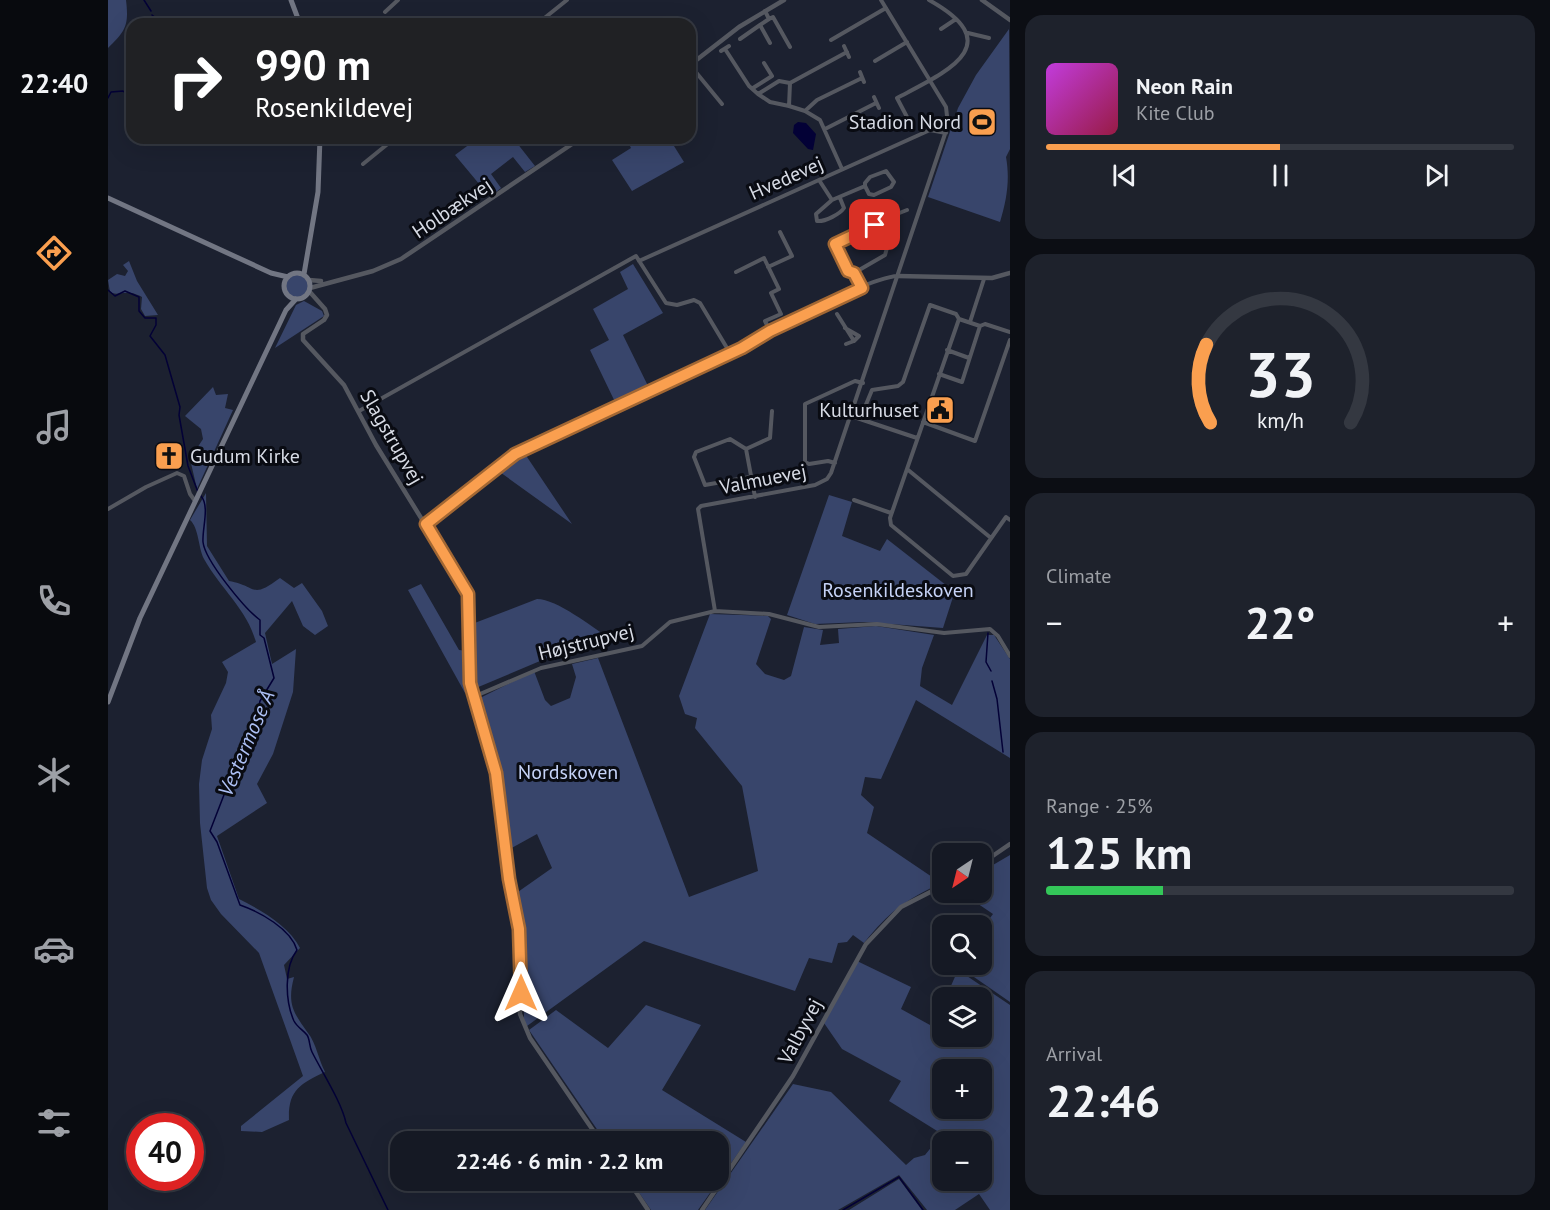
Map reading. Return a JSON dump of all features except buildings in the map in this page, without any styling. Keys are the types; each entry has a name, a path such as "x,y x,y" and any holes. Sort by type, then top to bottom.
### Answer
{"main road":[{"path":"291,0 298,18"},
{"path":"301,273 318,192 320,144"},
{"path":"108,198 271,273 288,277 301,273"},
{"path":"108,702 131,638 286,310 289,296 284,283 271,273"},
{"path":"286,310 296,298 308,292 309,280 301,273"},
{"path":"284,283 288,277"},
{"path":"289,296 296,298"}],"street":[{"path":"385,12 398,0"},
{"path":"544,18 567,0"},
{"path":"696,61 783,0"},
{"name":"Valmuevej","path":"715,611 698,509 701,506 822,483 831,473 950,120 948,111 883,0"},
{"path":"928,0 956,19 968,33 989,38"},
{"path":"982,0 1010,20"},
{"path":"831,40 886,8"},
{"path":"765,11 769,19"},
{"path":"740,39 773,17 790,47"},
{"path":"941,29 956,19"},
{"path":"760,26 770,43"},
{"path":"907,117 896,97 930,81 963,58 969,46 968,33"},
{"path":"875,61 906,42"},
{"path":"758,94 779,81 790,83 848,54 844,46"},
{"path":"725,49 748,86 758,94 770,102 805,111 818,118 842,169"},
{"path":"753,88 772,76 764,63"},
{"path":"696,72 722,104"},
{"path":"805,111 817,100 863,80 860,72"},
{"path":"789,106 790,83"},
{"path":"825,129 875,100 879,108"},
{"name":"Hvedevej","path":"639,261 930,130 946,133"},
{"path":"363,164 388,144"},
{"name":"Holbækvej","path":"309,280 330,281 365,274 401,259 572,144"},
{"path":"840,198 844,208 842,211 821,222 817,221 816,213 832,200 865,186 870,177 885,171 890,173 894,182 891,187 874,195 869,194 865,186"},
{"path":"819,180 832,200"},
{"path":"862,288 854,273 848,271 835,248 836,243 907,210"},
{"path":"854,273 885,255 894,223 891,218"},
{"path":"768,267 792,256 780,232"},
{"path":"359,411 636,256 666,303 677,305 694,300 700,303 730,353"},
{"path":"736,272 764,258 779,289 771,293 780,314 765,321 770,331"},
{"path":"426,524 515,454 883,278 898,276 984,279 1010,273"},
{"path":"970,322 984,279"},
{"name":"Holbækvej","path":"308,292 330,281"},
{"name":"Slagstrupvej","path":"308,292 324,307 327,313 325,319 304,333 303,338 340,379 376,446 468,594 470,683 472,697 496,773 509,879 519,929 522,1022 530,1038 593,1131"},
{"path":"860,419 872,390 898,386 903,382 930,305 957,314 959,319 891,513 890,522 892,528 955,577 966,574 1006,517 1010,520"},
{"path":"837,314 845,328 859,336 846,344"},
{"path":"959,319 1010,332"},
{"path":"939,374 962,382 980,326"},
{"path":"923,422 975,441 1010,340"},
{"path":"948,350 970,358"},
{"path":"835,464 828,461 809,464 805,462 803,410 807,401 855,381 863,383"},
{"path":"746,449 770,438 772,411"},
{"path":"851,416 917,438"},
{"path":"750,477 705,485 694,457 696,452 730,439 746,449 755,497"},
{"path":"907,469 991,538"},
{"path":"108,509 146,487 177,473 184,476 190,494 198,496"},
{"path":"854,500 891,513"},
{"name":"Højstrupvej","path":"472,697 541,668 642,646 670,622 715,611 769,614 819,627 877,624 944,633 985,628 994,632 1010,656"},
{"path":"992,856 1010,844"},
{"name":"Valbyvej","path":"702,1210 787,1086 866,944 901,907 932,891"},
{"path":"635,1191 648,1210"}],"green space":[{"path":"108,0 126,0 125,27 108,48"},
{"name":"Stadion Nord","path":"1009,29 1010,149 1006,157 1007,189 1000,222 928,197 958,108 976,75"},
{"path":"470,144 518,144 535,166 525,172 513,157 491,174 501,188 490,197 455,155"},
{"path":"632,144 673,144 684,162 632,191 612,160 631,148"},
{"path":"129,261 137,281 158,315 145,316 141,309 142,297 136,294 110,292 108,280 117,274 125,276 128,271 123,265"},
{"path":"633,264 663,313 623,335 649,388 616,404 590,350 609,340 593,309 628,289 620,272"},
{"path":"297,275 305,278 308,286 305,294 297,297 289,294 286,286 289,278"},
{"path":"304,301 322,311 324,316 275,348 296,305"},
{"path":"213,387 216,395 228,394 225,408 233,410 197,489 190,459 203,439 201,429 185,416"},
{"path":"525,454 572,524 497,470"},
{"path":"206,493 207,546 229,581 254,590 270,585 280,578 294,588 302,583 322,611 328,626 315,635 303,626 292,601 265,633 272,664 296,649 293,692 273,754 257,784 267,803 217,836 239,899 282,926 300,948 284,965 287,979 294,977 291,1001 298,1019 311,1037 325,1072 297,1089 291,1102 289,1120 262,1132 241,1131 241,1126 303,1076 259,953 221,914 211,900 207,888 200,823 199,784 202,760 212,729 211,715 226,683 228,672 222,662 256,642 240,609 204,559 195,528 190,520"},
{"name":"Rosenkildeskoven","path":"829,495 852,502 842,536 880,551 887,539 951,589 953,597 943,628 864,622 815,624 787,615"},
{"path":"421,584 459,650 468,651 469,690 465,693 408,590"},
{"path":"537,599 564,608 609,638 585,642 476,688 473,686 472,624"},
{"name":"Nordskoven","path":"710,614 768,616 771,619 756,664 765,674 784,680 791,676 804,627 823,630 820,645 839,643 838,629 876,626 934,635 922,668 920,686 952,705 987,635 994,635 1010,659 1010,758 916,700 881,779 865,777 861,795 874,807 867,833 932,877 932,888 898,908 864,943 853,935 847,942 838,943 832,963 809,958 795,991 644,941 527,1026 524,1021 523,923 515,894 552,868 537,834 508,850 499,773 476,700 534,671 545,700 551,706 570,698 576,677 572,664 598,658 689,897 758,871 742,786 695,728 697,718 685,714 679,696"},
{"path":"1010,855 1010,1002 992,990 992,987 988,987 971,975 992,975 993,914 977,903 992,903 992,866"},
{"path":"857,961 911,987 901,1009 930,1025 932,1022 932,1047 992,1047 992,993 1010,1005 1010,1210 990,1210 979,1194 955,1210 927,1210 899,1175 838,1210 705,1210 718,1191 729,1191 729,1176 793,1084 831,1092 906,1165 914,1158 925,1155 932,1146 932,1191 992,1191 992,1131 937,1131 889,1101 901,1081 842,1049 824,1023"},
{"path":"956,975 965,975 983,987 950,987"},
{"path":"646,1005 701,1025 662,1090 728,1131 598,1131 529,1030 556,1010 608,1048"},
{"path":"729,1131 746,1142 729,1166"},
{"path":"899,1179 922,1210 849,1210"},
{"path":"638,1191 711,1191 698,1210 651,1210"}],"shaded area":[{"path":"798,122 806,123 816,134 813,150 808,149 793,133 794,125"}],"waterway":[{"path":"144,0 151,11"},
{"path":"152,15 156,18"},
{"path":"108,98 111,92 123,91 126,93"},
{"name":"Vestermose Å","path":"108,290 115,296 125,291 139,297 139,311 145,318 156,318 156,325 150,336 165,355 180,407 179,415 188,466 198,492"},
{"name":"Vestermose Å","path":"201,496 205,506 203,542 205,550 227,584 260,620 260,635 264,638 274,678 260,701 255,724 246,738 210,831 217,842 240,905 274,922 294,942 297,950 290,965 287,984 291,1013 295,1023 308,1037 312,1052 336,1097 388,1210"},
{"path":"988,633 986,662 991,671"},
{"path":"992,681 997,699 1003,752"},
{"path":"843,1210 899,1177 923,1210"}],"place":[{"name":"Stadion Nord","path":"982,122"},
{"name":"Kulturhuset","path":"940,410"},
{"name":"Gudum Kirke","path":"169,456"}],"route":[{"path":"521,993 519,929 509,879 496,773 472,697 470,683 468,594 462,580 426,524 515,454 742,348 770,331 862,288 854,273 848,271 835,244 869,225 875,225"}]}
